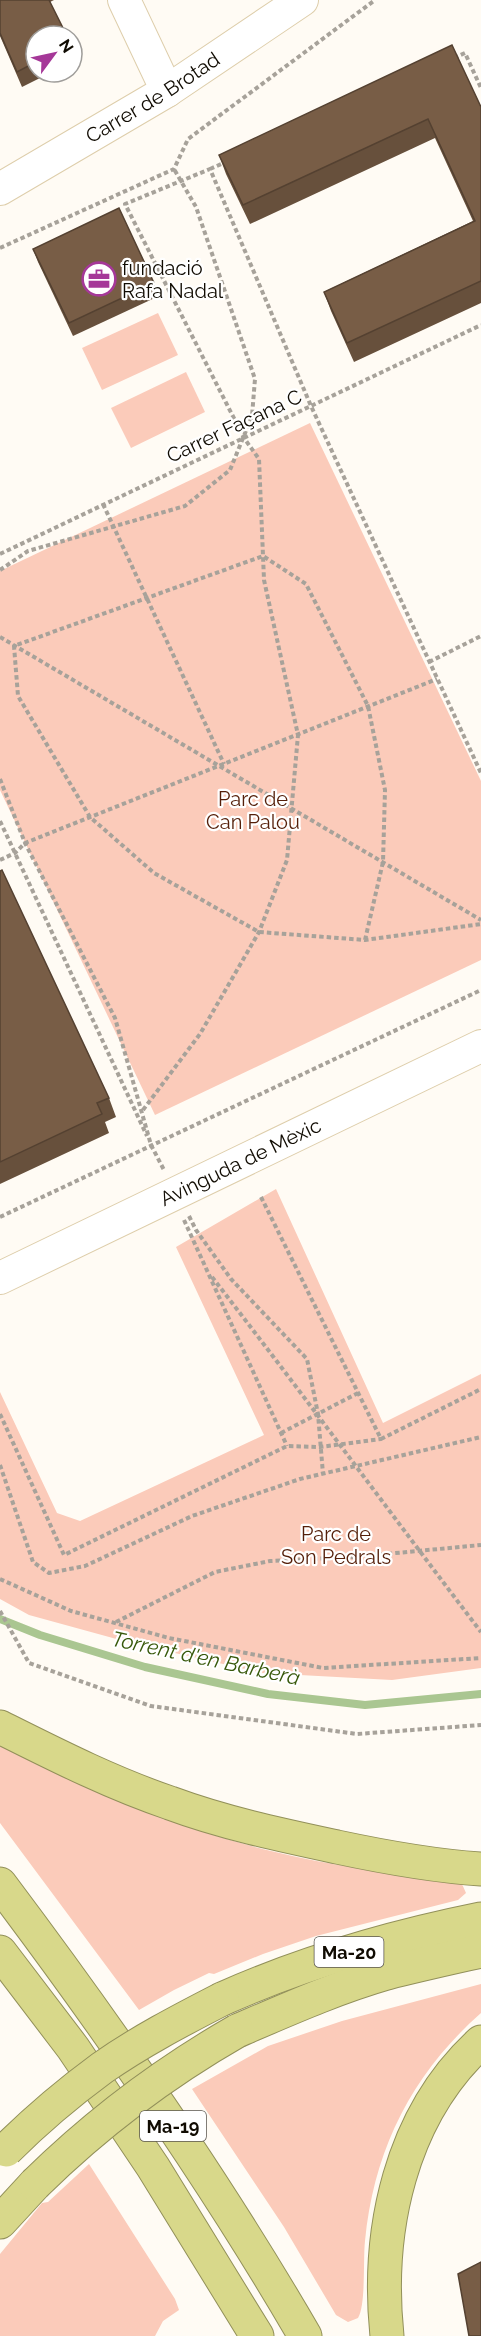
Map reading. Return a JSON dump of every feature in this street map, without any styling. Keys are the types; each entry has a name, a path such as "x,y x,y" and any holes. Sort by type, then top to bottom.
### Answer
{"highway":[{"path":"0,1727 86,1770 171,1804 273,1833 354,1850 461,1868 481,1869"},
{"name":"Ma-19","path":"0,1884 106,2028 186,2145 305,2336"},
{"name":"Ma-20","path":"3,2153 33,2124 103,2067 174,2024 222,1999 274,1976 333,1957 393,1939 481,1919"},
{"name":"Ma-20","path":"0,2222 66,2154 136,2096 192,2057 237,2031 288,2008 357,1983 388,1973 481,1951"},
{"name":"Ma-19","path":"0,1952 73,2048 126,2127 257,2336"},
{"path":"387,2336 384,2278 390,2215 407,2152 420,2124 455,2071 481,2042"}],"street":[{"path":"124,0 167,91"},
{"name":"Carrer de Brotad","path":"0,189 167,91 302,0"},
{"name":"Avinguda de Mèxic","path":"0,1278 481,1046"}],"path":[{"path":"0,248 174,169 188,140 375,0"},
{"path":"444,63 465,53 481,88"},
{"path":"143,1110 200,1034 259,932 287,860 292,809 298,735 264,580 259,459 244,438 126,204 231,159"},
{"path":"0,570 28,551 185,506 230,470 244,438 252,416 255,379 196,207 174,169"},
{"path":"210,169 310,406 481,772"},
{"name":"Carrer Façana C","path":"0,554 481,325"},
{"path":"103,504 224,764"},
{"path":"15,646 263,556"},
{"path":"263,556 306,584 369,706 385,790 383,862 365,940"},
{"path":"429,662 481,636"},
{"path":"0,637 481,922"},
{"path":"15,646 18,696 90,817 154,873 259,932 365,940 481,922"},
{"path":"0,860 15,853 25,843 437,679"},
{"path":"0,779 25,843 115,1018 143,1110 151,1145"},
{"path":"0,821 175,1194 286,1446"},
{"path":"0,1217 481,990"},
{"path":"175,1194 196,1230 231,1279 307,1359 318,1414 323,1474"},
{"path":"261,1197 381,1439"},
{"path":"207,1271 318,1414 355,1467 481,1632"},
{"path":"0,1414 64,1555 286,1446 320,1447 381,1439 481,1389"},
{"path":"281,1433 358,1393"},
{"path":"0,1465 33,1562 49,1573 85,1566 192,1516 300,1479 481,1437"},
{"path":"115,1623 215,1572 270,1561 354,1557 481,1545"},
{"path":"0,1580 71,1611 169,1638 323,1668 481,1658"},
{"path":"0,1611 29,1663 151,1706 357,1734 481,1725"}],"green space":[{"path":"158,313 178,355 102,390 82,348"},
{"path":"186,372 205,412 131,448 111,408"},
{"name":"Parc de Can Palou","path":"310,423 481,781 481,960 155,1115 0,790 0,571"},
{"name":"Parc de Son Pedrals","path":"276,1189 383,1423 481,1374 481,1668 392,1680 263,1673 131,1643 29,1615 0,1599 0,1392 57,1513 80,1521 264,1435 176,1247"},
{"path":"0,1744 98,1792 201,1831 236,1842 316,1861 455,1880 462,1884 466,1893 458,1900 316,1936 214,1974 209,1973 139,2010 0,1823"},
{"path":"481,1984 481,2013 435,2061 400,2115 387,2145 370,2207 365,2241 361,2312 358,2318 348,2322 336,2315 284,2227 192,2089 268,2046 342,2021"},
{"path":"89,2164 175,2299 179,2310 163,2321 155,2336 0,2336 0,2254 42,2203 48,2202"}],"building":[{"path":"0,0 49,0 61,24 24,24 24,68 17,72 0,33"},
{"path":"452,45 481,107 481,281 347,343 324,292 475,221 428,119 243,205 219,155"},
{"name":"fundació Rafa Nadal","path":"119,208 154,283 69,323 33,249"},
{"path":"2,870 109,1098 97,1103 102,1114 0,1162 0,871"},
{"path":"481,2262 481,2336 469,2336 458,2274"}],"waterway":[{"name":"Torrent d'en Barberà","path":"0,1619 40,1635 145,1667 268,1694 365,1705 481,1694"}],"place":[{"name":"fundació Rafa Nadal","path":"99,279"}]}
